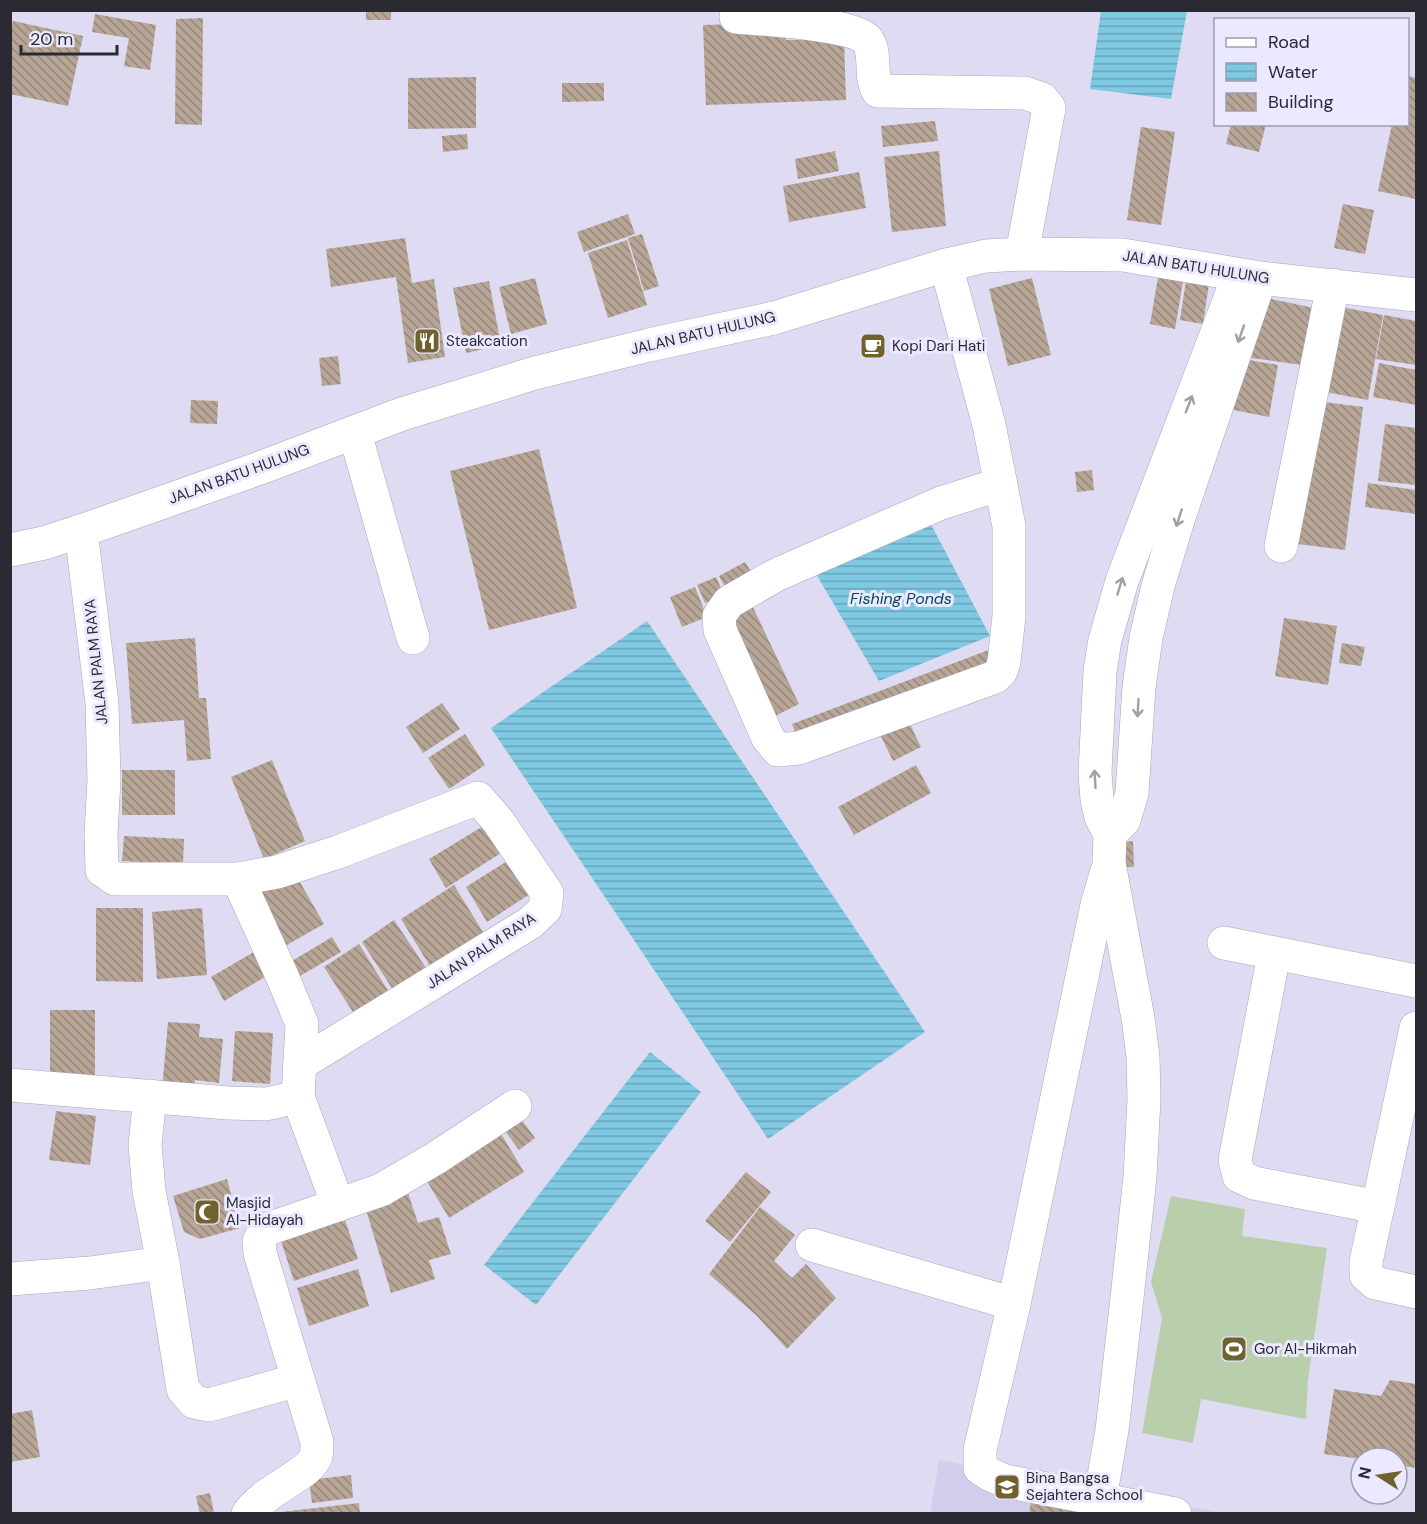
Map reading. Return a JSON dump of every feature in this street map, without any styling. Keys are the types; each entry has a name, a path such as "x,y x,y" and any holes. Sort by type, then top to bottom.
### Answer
{"street":[{"path":"736,17 839,28 862,34 868,40 873,58 874,83 878,91 1025,93 1042,99 1049,108 1022,254"},
{"name":"JALAN BATU HULUNG","path":"10,550 44,543 81,531 402,414 535,373 774,318 946,265 986,256 1123,255 1250,277 1416,296"},
{"path":"946,265 989,425 1001,484 1009,526 1009,616 1001,671 995,677 799,748 778,750 768,738 720,630 719,616 729,602 776,575 941,503 1001,484"},
{"path":"1175,1514 1005,1480 980,1468 980,1450 1014,1304 1097,905 1110,849 1124,820 1132,793 1139,687 1144,648 1158,586 1250,277"},
{"path":"1281,546 1333,285"},
{"path":"355,433 413,638"},
{"name":"JALAN PALM RAYA","path":"81,531 102,703 104,780 102,870 114,879 238,879 277,872 339,852 478,798 498,820 547,893 545,909 530,923 300,1064"},
{"path":"1100,1498 1112,1430 1127,1298 1140,1177 1144,1099 1143,1058 1138,1018 1110,849"},
{"path":"238,879 284,978 302,1024 298,1097 338,1205"},
{"path":"1224,944 1416,981"},
{"path":"1274,954 1235,1160 1239,1176 1254,1183 1378,1207"},
{"path":"1415,1046 1366,1262 1366,1275 1375,1283 1416,1292"},
{"path":"10,1085 228,1103 266,1104 298,1097"},
{"path":"150,1096 145,1145 149,1191 183,1389 194,1402 209,1405 298,1380"},
{"path":"248,1514 263,1497 307,1469 316,1457 317,1442 260,1253 260,1241 265,1230 381,1190 436,1158 515,1106"},
{"path":"813,1245 1014,1304"},
{"path":"10,1279 90,1273 163,1263"}],"shaded area":[{"name":"Bina Bangsa Sejahtera School","path":"939,1460 1221,1513 930,1514"}],"green space":[{"name":"Gor Al-Hikmah","path":"1171,1196 1245,1209 1242,1236 1327,1248 1308,1380 1306,1419 1201,1399 1193,1443 1142,1433 1162,1318 1151,1282"}],"water":[{"path":"1101,11 1187,11 1171,99 1090,89"},
{"name":"Fishing Ponds","path":"926,515 990,636 879,681 812,567"},
{"path":"647,621 925,1032 768,1139 491,728"},
{"path":"650,1052 701,1092 536,1305 484,1265"}],"building":[{"path":"366,10 391,10 391,20 366,20"},
{"path":"95,14 156,25 150,70 124,66 129,38 92,32"},
{"path":"203,18 202,125 175,124 176,19"},
{"path":"13,21 83,36 68,106 10,94 10,34"},
{"path":"784,23 786,40 844,39 846,100 706,105 703,25"},
{"path":"1409,76 1416,78 1416,199 1378,191 1392,126 1409,126"},
{"path":"476,77 476,128 408,129 408,78"},
{"path":"562,83 604,83 604,101 562,102"},
{"path":"935,121 938,141 883,147 881,126"},
{"path":"1230,126 1266,126 1259,152 1226,144"},
{"path":"1141,127 1175,132 1161,225 1127,220"},
{"path":"467,134 468,149 443,152 442,136"},
{"path":"835,151 839,171 798,179 795,159"},
{"path":"939,151 946,226 892,232 884,157"},
{"path":"859,172 866,208 789,222 783,186"},
{"path":"1343,204 1374,210 1365,254 1334,248"},
{"path":"628,214 635,234 584,252 577,232"},
{"path":"642,234 659,286 644,291 628,238"},
{"path":"405,238 412,283 434,279 445,357 408,363 396,277 331,287 326,249"},
{"path":"627,240 647,305 608,318 588,253"},
{"path":"1187,274 1210,277 1203,324 1180,320"},
{"path":"1158,277 1183,281 1175,329 1150,324"},
{"path":"535,278 547,324 511,334 499,287"},
{"path":"1032,278 1051,355 1008,366 989,289"},
{"path":"489,281 501,345 466,353 453,288"},
{"path":"1262,297 1314,308 1302,365 1244,357"},
{"path":"1336,306 1383,315 1368,400 1320,391"},
{"path":"1384,315 1416,321 1416,365 1376,359"},
{"path":"338,356 341,384 322,386 319,358"},
{"path":"1238,358 1278,365 1269,417 1229,409"},
{"path":"1379,363 1416,370 1416,405 1373,397"},
{"path":"191,400 218,401 217,424 190,423"},
{"path":"1316,401 1363,407 1345,550 1298,544"},
{"path":"1385,424 1416,428 1416,485 1378,481"},
{"path":"539,449 577,608 489,630 450,471"},
{"path":"1092,470 1094,490 1077,492 1075,472"},
{"path":"1368,483 1416,490 1416,514 1365,507"},
{"path":"745,562 755,578 728,593 719,576"},
{"path":"716,577 724,595 705,603 697,585"},
{"path":"695,587 707,617 682,627 670,597"},
{"path":"750,601 799,704 769,719 720,615"},
{"path":"1284,618 1337,626 1328,685 1275,676"},
{"path":"195,638 199,698 206,698 211,759 187,761 184,720 132,724 126,643"},
{"path":"1342,643 1365,647 1361,666 1339,663"},
{"path":"994,648 1001,668 800,745 792,724"},
{"path":"442,703 460,729 423,753 406,727"},
{"path":"906,716 921,747 893,761 878,730"},
{"path":"465,734 485,765 449,789 428,758"},
{"path":"272,760 305,841 264,859 231,777"},
{"path":"916,765 931,793 854,835 838,807"},
{"path":"122,770 175,770 175,815 122,815"},
{"path":"485,825 501,853 446,888 429,859"},
{"path":"124,836 184,839 183,864 122,861"},
{"path":"1133,841 1134,867 1119,867 1117,843"},
{"path":"512,858 533,892 487,922 466,887"},
{"path":"297,877 324,924 283,947 256,892"},
{"path":"454,885 486,937 433,971 401,919"},
{"path":"96,908 143,908 143,982 96,981"},
{"path":"202,908 207,975 157,979 152,912"},
{"path":"394,920 430,974 397,996 362,942"},
{"path":"332,937 341,952 300,976 292,961"},
{"path":"359,944 392,997 358,1020 324,967"},
{"path":"259,949 272,973 224,1001 211,977"},
{"path":"50,1010 95,1010 95,1079 50,1079"},
{"path":"168,1022 200,1024 199,1037 223,1039 219,1083 195,1080 194,1093 162,1090"},
{"path":"235,1031 273,1033 270,1084 232,1081"},
{"path":"56,1111 96,1116 90,1165 49,1160"},
{"path":"516,1112 535,1138 519,1150 500,1124"},
{"path":"500,1132 524,1172 449,1218 425,1178"},
{"path":"746,1172 771,1192 730,1242 705,1221"},
{"name":"Masjid Al-Hidayah","path":"227,1179 240,1228 200,1239 184,1232 173,1196"},
{"path":"407,1190 418,1223 439,1217 451,1254 429,1260 435,1279 391,1293 364,1203"},
{"path":"760,1207 795,1235 774,1261 792,1278 806,1264 836,1298 787,1349 757,1316 709,1274"},
{"path":"344,1217 358,1259 294,1281 280,1238"},
{"path":"358,1269 369,1306 309,1326 297,1288"},
{"path":"1390,1380 1416,1384 1416,1468 1409,1467 1409,1446 1349,1446 1349,1457 1324,1454 1334,1389 1381,1396"},
{"path":"32,1410 40,1457 10,1462 10,1414"},
{"path":"351,1475 353,1498 312,1503 309,1480"},
{"path":"210,1493 214,1514 200,1514 196,1496"},
{"path":"1031,1502 1081,1510 1080,1514 1029,1514"},
{"path":"359,1503 360,1514 281,1514 281,1512"}],"place":[{"name":"Steakcation","path":"427,341"},
{"name":"Kopi Dari Hati","path":"873,346"},
{"name":"Masjid Al-Hidayah","path":"207,1212"},
{"name":"Gor Al-Hikmah","path":"1234,1349"},
{"name":"Bina Bangsa Sejahtera School","path":"1007,1487"}]}
